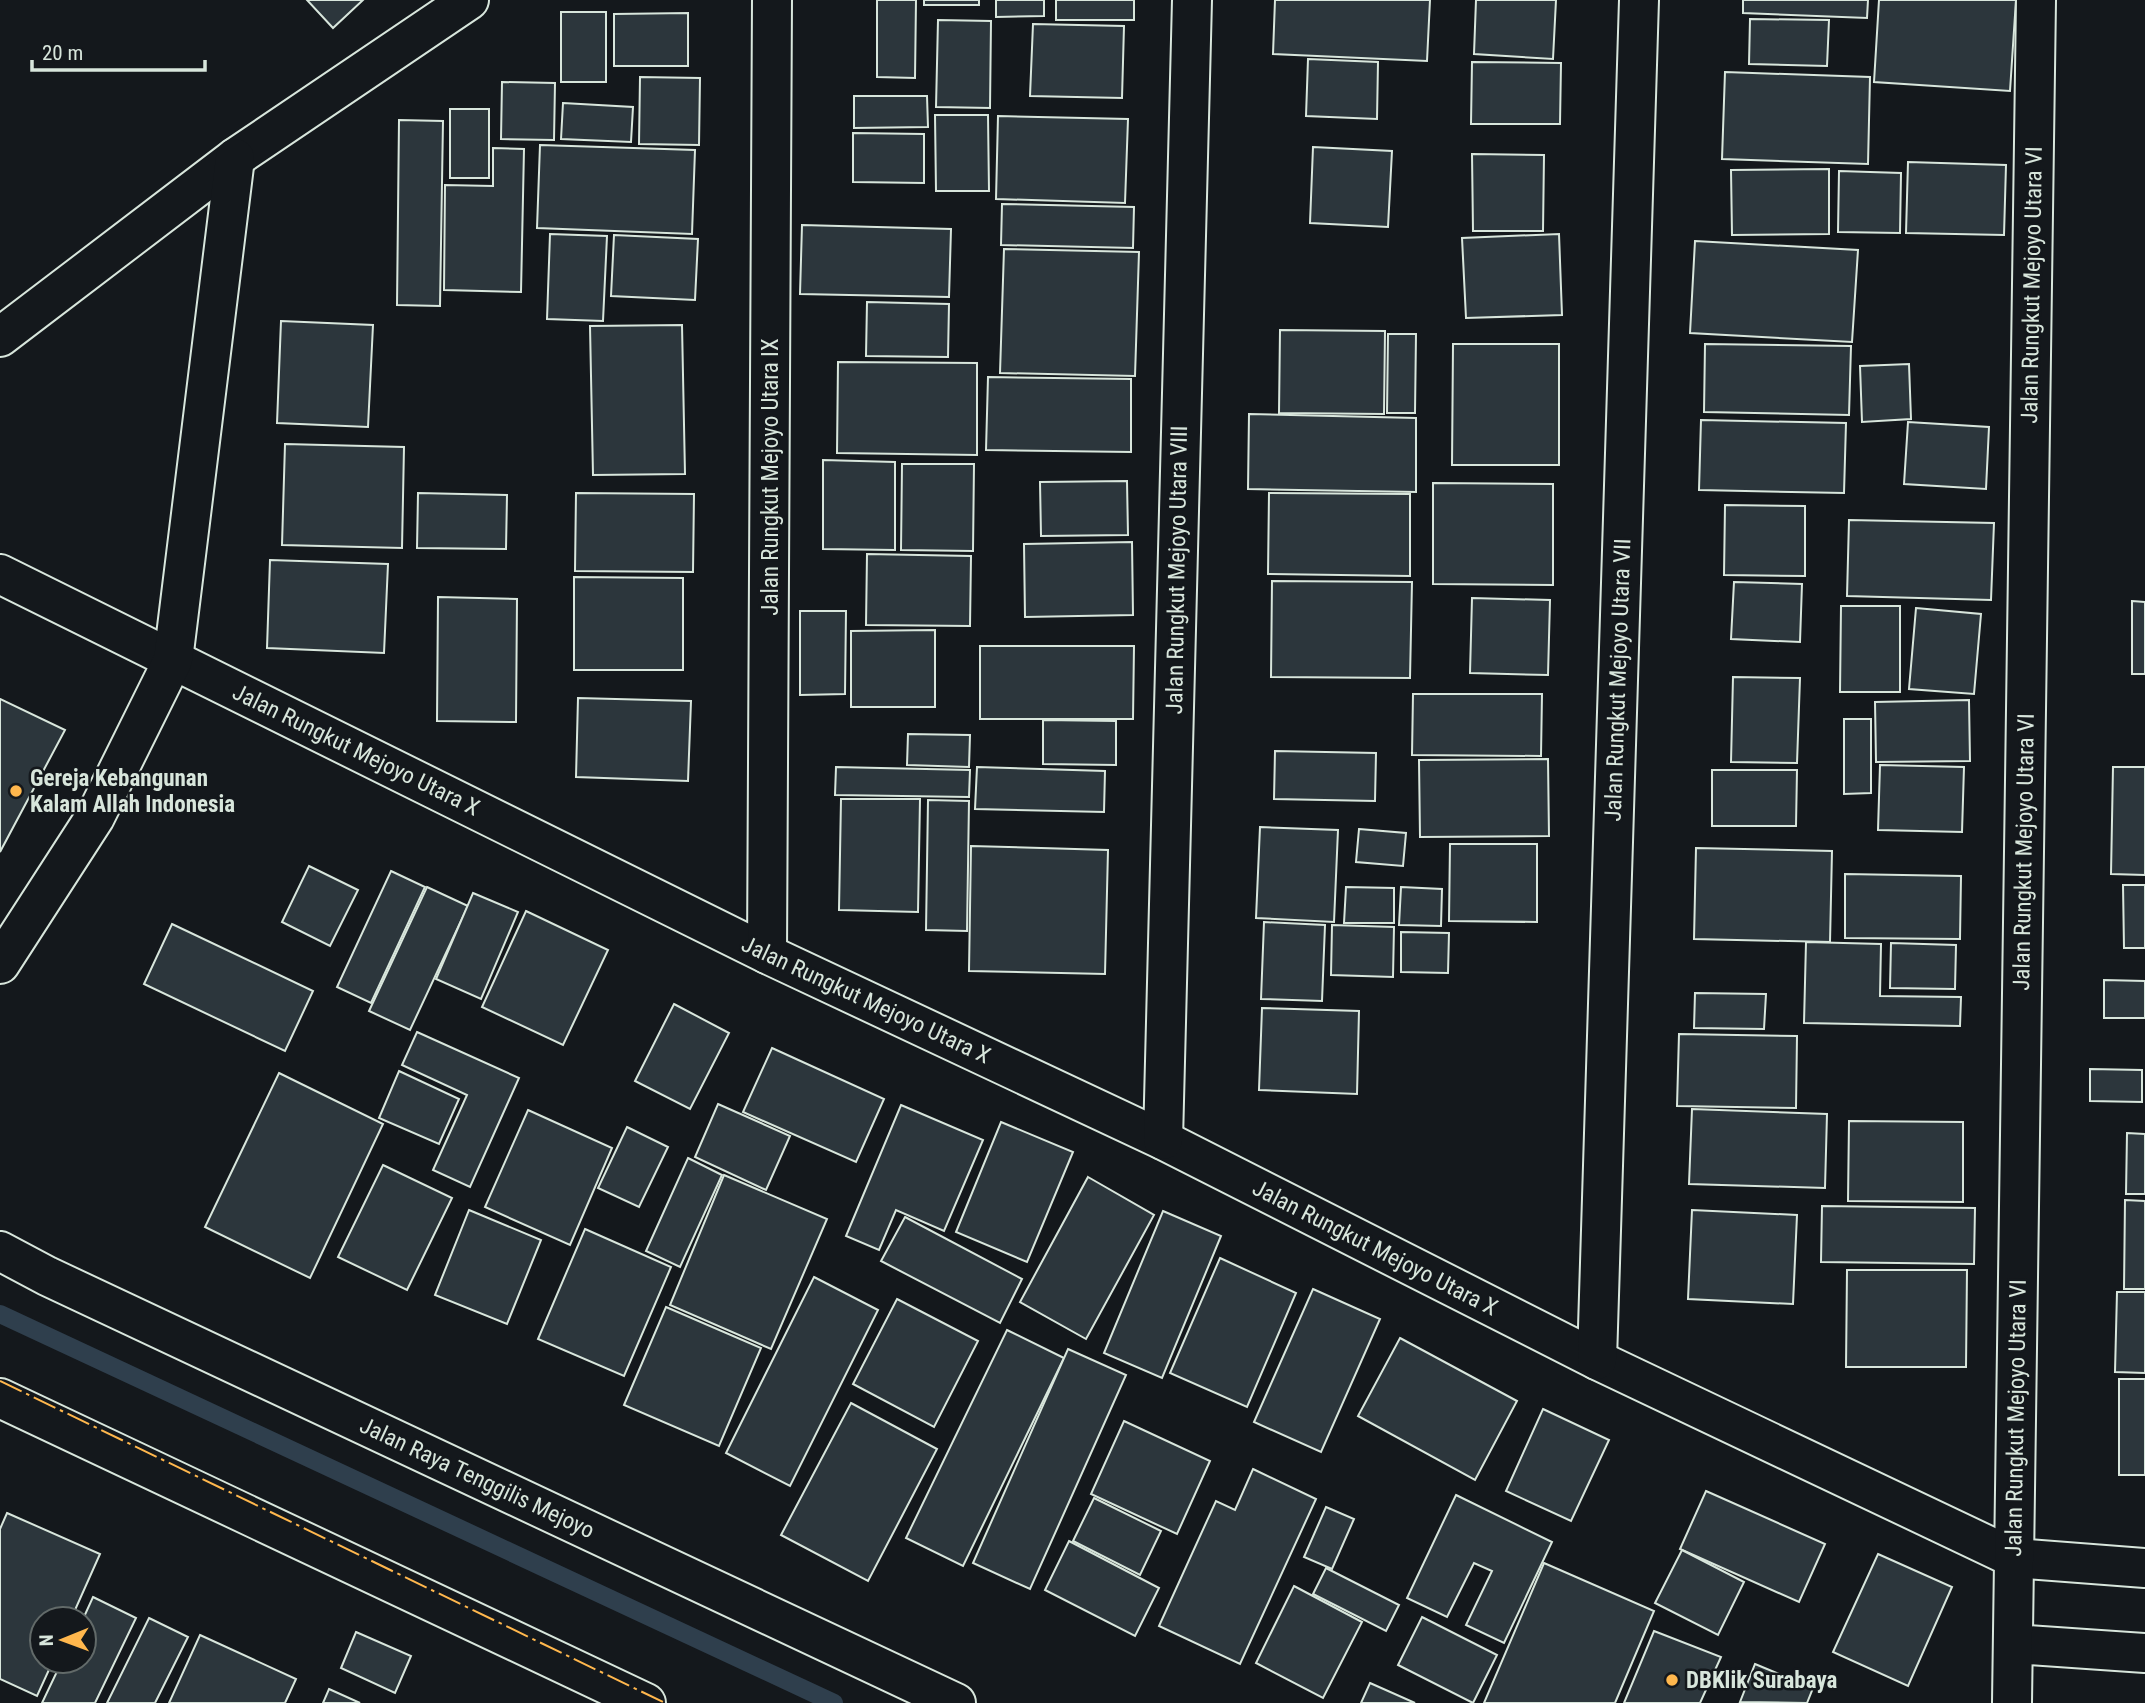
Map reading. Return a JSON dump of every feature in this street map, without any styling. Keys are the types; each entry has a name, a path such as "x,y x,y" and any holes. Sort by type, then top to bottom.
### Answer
{"street":[{"path":"0,337 235,158 469,0"},
{"name":"Jalan Rungkut Mejoyo Utara IX","path":"767,954 772,0"},
{"name":"Jalan Rungkut Mejoyo Utara VIII","path":"1163,1140 1192,0"},
{"name":"Jalan Rungkut Mejoyo Utara VII","path":"1597,1360 1639,0"},
{"name":"Jalan Rungkut Mejoyo Utara VI","path":"2012,1703 2036,0"},
{"path":"0,964 95,817 173,660 235,158"},
{"name":"Jalan Rungkut Mejoyo Utara X","path":"0,574 767,954 1163,1140 1597,1360 2014,1558"},
{"name":"Jalan Raya Tenggilis Mejoyo","path":"0,1251 47,1276 956,1703"},
{"path":"0,1398 646,1703"},
{"path":"2014,1558 2145,1568"},
{"path":"2013,1644 2145,1653"}],"building":[{"path":"307,0 363,0 333,28"},
{"path":"877,0 916,0 915,78 877,77"},
{"path":"924,0 979,0 979,5 924,5"},
{"path":"996,0 1044,0 1044,16 996,17"},
{"path":"1056,0 1134,0 1134,20 1056,20"},
{"path":"1275,0 1430,0 1427,61 1273,54"},
{"path":"1476,0 1556,0 1553,59 1474,54"},
{"path":"1743,0 1868,0 1867,18 1743,13"},
{"path":"1879,0 2016,0 2010,91 1874,82"},
{"path":"561,12 606,12 606,82 561,82"},
{"path":"688,13 688,66 614,66 614,14"},
{"path":"1750,19 1829,20 1827,66 1749,64"},
{"path":"938,20 991,21 990,108 936,107"},
{"path":"1033,24 1124,26 1122,98 1030,96"},
{"path":"1308,59 1378,62 1377,119 1306,116"},
{"path":"1472,62 1561,63 1560,124 1471,124"},
{"path":"1725,72 1870,77 1868,164 1722,159"},
{"path":"640,77 700,78 699,145 639,144"},
{"path":"502,82 555,83 554,140 501,139"},
{"path":"854,96 927,96 928,127 854,128"},
{"path":"563,103 633,107 631,142 561,139"},
{"path":"450,109 489,109 489,178 450,178"},
{"path":"935,115 988,115 989,191 936,191"},
{"path":"998,116 1128,119 1125,203 996,199"},
{"path":"399,120 443,121 440,306 397,305"},
{"path":"853,133 924,134 924,183 853,182"},
{"path":"540,145 695,150 692,234 537,228"},
{"path":"1313,147 1392,151 1388,227 1310,223"},
{"path":"493,148 524,149 521,292 444,290 445,185 493,186"},
{"path":"1472,154 1544,155 1543,231 1473,231"},
{"path":"1908,162 2006,165 2004,235 1906,233"},
{"path":"1829,169 1829,234 1732,235 1731,170"},
{"path":"1839,171 1901,173 1900,233 1838,232"},
{"path":"1002,204 1134,207 1133,248 1001,245"},
{"path":"802,225 951,229 949,297 800,294"},
{"path":"550,234 607,236 603,321 547,319"},
{"path":"1559,234 1562,315 1466,318 1462,238"},
{"path":"614,235 698,239 695,300 611,296"},
{"path":"1695,241 1858,250 1852,342 1690,333"},
{"path":"1004,249 1139,252 1135,376 1000,373"},
{"path":"867,302 949,304 948,357 866,356"},
{"path":"281,321 373,325 368,427 277,423"},
{"path":"682,325 685,474 593,475 590,326"},
{"path":"1280,330 1385,331 1384,414 1279,413"},
{"path":"1388,334 1416,334 1415,413 1387,413"},
{"path":"1453,344 1559,344 1559,465 1452,465"},
{"path":"1705,344 1851,346 1849,415 1704,412"},
{"path":"838,362 977,363 977,455 837,453"},
{"path":"1909,364 1911,419 1862,422 1860,366"},
{"path":"988,377 1131,379 1131,452 986,450"},
{"path":"1249,414 1416,418 1416,492 1248,489"},
{"path":"1701,420 1846,423 1844,493 1699,490"},
{"path":"1908,422 1989,427 1986,489 1904,484"},
{"path":"285,444 404,447 402,548 282,545"},
{"path":"823,460 895,462 895,550 823,549"},
{"path":"902,464 974,464 973,551 901,550"},
{"path":"1127,481 1128,535 1041,536 1040,482"},
{"path":"1433,483 1553,484 1553,585 1433,584"},
{"path":"418,493 507,495 506,549 417,548"},
{"path":"576,493 694,494 693,572 575,571"},
{"path":"1269,493 1410,494 1410,576 1268,574"},
{"path":"1725,505 1805,506 1805,576 1724,575"},
{"path":"1849,520 1994,523 1991,600 1847,596"},
{"path":"1132,542 1133,615 1025,617 1024,544"},
{"path":"867,554 971,556 970,626 866,625"},
{"path":"270,560 388,564 384,653 267,648"},
{"path":"574,577 683,578 683,670 574,670"},
{"path":"1272,581 1412,582 1410,678 1271,677"},
{"path":"1734,582 1802,584 1800,642 1731,639"},
{"path":"438,597 517,599 516,722 437,721"},
{"path":"1472,598 1550,600 1548,675 1470,673"},
{"path":"2132,601 2145,602 2145,674 2132,674"},
{"path":"1841,606 1900,606 1900,692 1840,692"},
{"path":"1916,608 1981,614 1974,694 1909,689"},
{"path":"800,611 846,611 845,694 800,695"},
{"path":"935,630 935,707 851,707 851,631"},
{"path":"980,646 1134,646 1133,719 980,719"},
{"path":"1733,677 1800,678 1797,763 1731,762"},
{"path":"1413,694 1542,694 1541,756 1412,755"},
{"path":"578,698 691,701 688,781 576,777"},
{"name":"Gereja Kebangunan Kalam Allah Indonesia","path":"0,699 65,730 0,852"},
{"path":"1969,700 1970,761 1876,762 1875,702"},
{"path":"1844,719 1871,719 1871,793 1844,794"},
{"path":"1043,720 1116,721 1116,765 1043,764"},
{"path":"908,734 970,735 969,767 907,765"},
{"path":"1275,751 1376,753 1375,801 1274,799"},
{"path":"1548,759 1549,836 1420,837 1419,760"},
{"path":"1880,765 1964,767 1962,832 1878,830"},
{"path":"836,767 970,770 969,797 835,795"},
{"path":"977,767 1105,771 1104,812 975,809"},
{"path":"2113,767 2145,767 2145,875 2111,874"},
{"path":"1712,770 1797,770 1796,826 1712,826"},
{"path":"841,799 920,799 918,912 839,910"},
{"path":"928,800 969,801 967,931 926,930"},
{"path":"1260,827 1338,830 1334,922 1256,918"},
{"path":"1359,829 1406,833 1403,866 1356,862"},
{"path":"1450,844 1537,844 1537,922 1449,921"},
{"path":"971,846 1108,850 1105,974 969,971"},
{"path":"1696,848 1832,851 1830,942 1694,939"},
{"path":"309,866 358,890 330,946 282,922"},
{"path":"391,871 425,887 371,1003 337,987"},
{"path":"1845,874 1961,876 1960,939 1845,938"},
{"path":"2123,885 2145,885 2145,948 2124,948"},
{"path":"427,887 468,906 410,1030 369,1011"},
{"path":"1346,887 1394,888 1394,923 1344,923"},
{"path":"1401,887 1442,889 1441,926 1399,925"},
{"path":"473,893 518,912 481,999 436,979"},
{"path":"526,911 608,950 563,1045 482,1007"},
{"path":"1264,922 1325,925 1322,1001 1261,999"},
{"path":"172,924 313,991 285,1051 144,984"},
{"path":"1332,925 1394,927 1393,977 1331,975"},
{"path":"1401,932 1449,933 1448,973 1401,972"},
{"path":"1806,942 1881,944 1880,996 1961,997 1960,1026 1804,1023"},
{"path":"1891,943 1956,945 1955,989 1890,988"},
{"path":"2104,980 2145,981 2145,1018 2104,1018"},
{"path":"1695,993 1766,994 1764,1029 1694,1028"},
{"path":"674,1004 729,1033 690,1109 635,1081"},
{"path":"1262,1008 1359,1011 1357,1094 1259,1090"},
{"path":"417,1032 519,1078 470,1187 433,1170 467,1095 402,1065"},
{"path":"1679,1034 1797,1036 1796,1108 1677,1106"},
{"path":"772,1048 884,1099 856,1162 743,1112"},
{"path":"2090,1069 2142,1070 2142,1102 2090,1101"},
{"path":"399,1071 459,1099 439,1144 379,1118"},
{"path":"279,1073 383,1124 310,1278 205,1227"},
{"path":"718,1104 790,1136 766,1190 695,1157"},
{"path":"901,1105 983,1140 944,1231 896,1210 879,1250 846,1236"},
{"path":"1692,1109 1827,1114 1825,1188 1689,1184"},
{"path":"528,1110 612,1148 570,1245 485,1207"},
{"path":"1849,1121 1963,1122 1963,1202 1848,1201"},
{"path":"1001,1122 1073,1152 1027,1262 956,1232"},
{"path":"627,1127 668,1147 639,1207 598,1188"},
{"path":"2127,1133 2145,1134 2145,1194 2126,1194"},
{"path":"688,1158 722,1175 680,1267 646,1251"},
{"path":"383,1165 452,1198 407,1290 338,1257"},
{"path":"724,1175 827,1219 771,1349 670,1305"},
{"path":"1088,1177 1154,1215 1086,1339 1020,1302"},
{"path":"2125,1200 2145,1201 2145,1289 2124,1289"},
{"path":"1822,1206 1975,1208 1974,1264 1821,1262"},
{"path":"469,1210 541,1240 507,1324 435,1295"},
{"path":"1692,1210 1797,1215 1793,1304 1688,1299"},
{"path":"1163,1211 1221,1236 1162,1378 1104,1353"},
{"path":"905,1217 1022,1279 1000,1323 881,1261"},
{"path":"585,1229 671,1267 624,1376 538,1339"},
{"path":"1220,1258 1296,1293 1247,1407 1170,1373"},
{"path":"1847,1270 1967,1270 1966,1367 1846,1367"},
{"path":"814,1277 878,1310 790,1486 726,1453"},
{"path":"1313,1289 1380,1319 1321,1452 1254,1422"},
{"path":"2117,1292 2145,1292 2145,1373 2115,1372"},
{"path":"897,1299 978,1341 934,1427 853,1384"},
{"path":"666,1307 761,1348 719,1446 624,1405"},
{"path":"1007,1330 1064,1358 963,1566 906,1538"},
{"path":"1400,1338 1517,1401 1475,1480 1358,1416"},
{"path":"1068,1349 1126,1375 1030,1589 973,1563"},
{"path":"2119,1379 2145,1379 2145,1475 2119,1475"},
{"path":"851,1403 937,1449 868,1581 781,1535"},
{"path":"1543,1409 1609,1440 1571,1521 1506,1491"},
{"path":"1124,1421 1210,1461 1177,1534 1091,1494"},
{"path":"1253,1469 1316,1499 1240,1664 1159,1626 1216,1501 1235,1510"},
{"path":"1706,1491 1825,1544 1799,1602 1680,1549"},
{"path":"1456,1495 1552,1542 1504,1643 1466,1625 1492,1571 1474,1563 1447,1617 1407,1598"},
{"path":"1094,1498 1161,1531 1140,1575 1073,1541"},
{"path":"1326,1507 1354,1519 1332,1569 1304,1557"},
{"path":"7,1513 100,1554 77,1605 28,1605 28,1675 47,1675 37,1696 0,1679 0,1529"},
{"path":"1069,1541 1159,1588 1135,1636 1045,1590"},
{"path":"1682,1550 1744,1582 1718,1635 1655,1603"},
{"path":"1878,1554 1952,1587 1908,1686 1833,1652"},
{"path":"1544,1563 1654,1611 1615,1703 1484,1703"},
{"path":"1326,1568 1399,1605 1386,1631 1313,1594"},
{"path":"1294,1586 1362,1622 1323,1698 1256,1663"},
{"path":"93,1597 136,1618 95,1703 42,1703 55,1675 98,1675 98,1605 89,1605"},
{"path":"1422,1617 1497,1655 1473,1703 1398,1665"},
{"path":"149,1618 188,1637 155,1703 107,1703"},
{"name":"DBKlik Surabaya","path":"1654,1631 1721,1657 1700,1703 1624,1703"},
{"path":"356,1632 411,1656 395,1693 341,1668"},
{"path":"200,1635 296,1679 285,1703 169,1703"},
{"path":"1755,1664 1813,1688 1807,1703 1740,1702"},
{"path":"1370,1683 1415,1703 1361,1703"},
{"path":"329,1689 360,1703 323,1703"}],"waterway":[{"path":"0,1314 834,1703"}],"power":[{"path":"0,1381 665,1703"}],"place":[{"name":"Gereja Kebangunan Kalam Allah Indonesia","path":"16,791"},
{"name":"DBKlik Surabaya","path":"1672,1680"}]}
